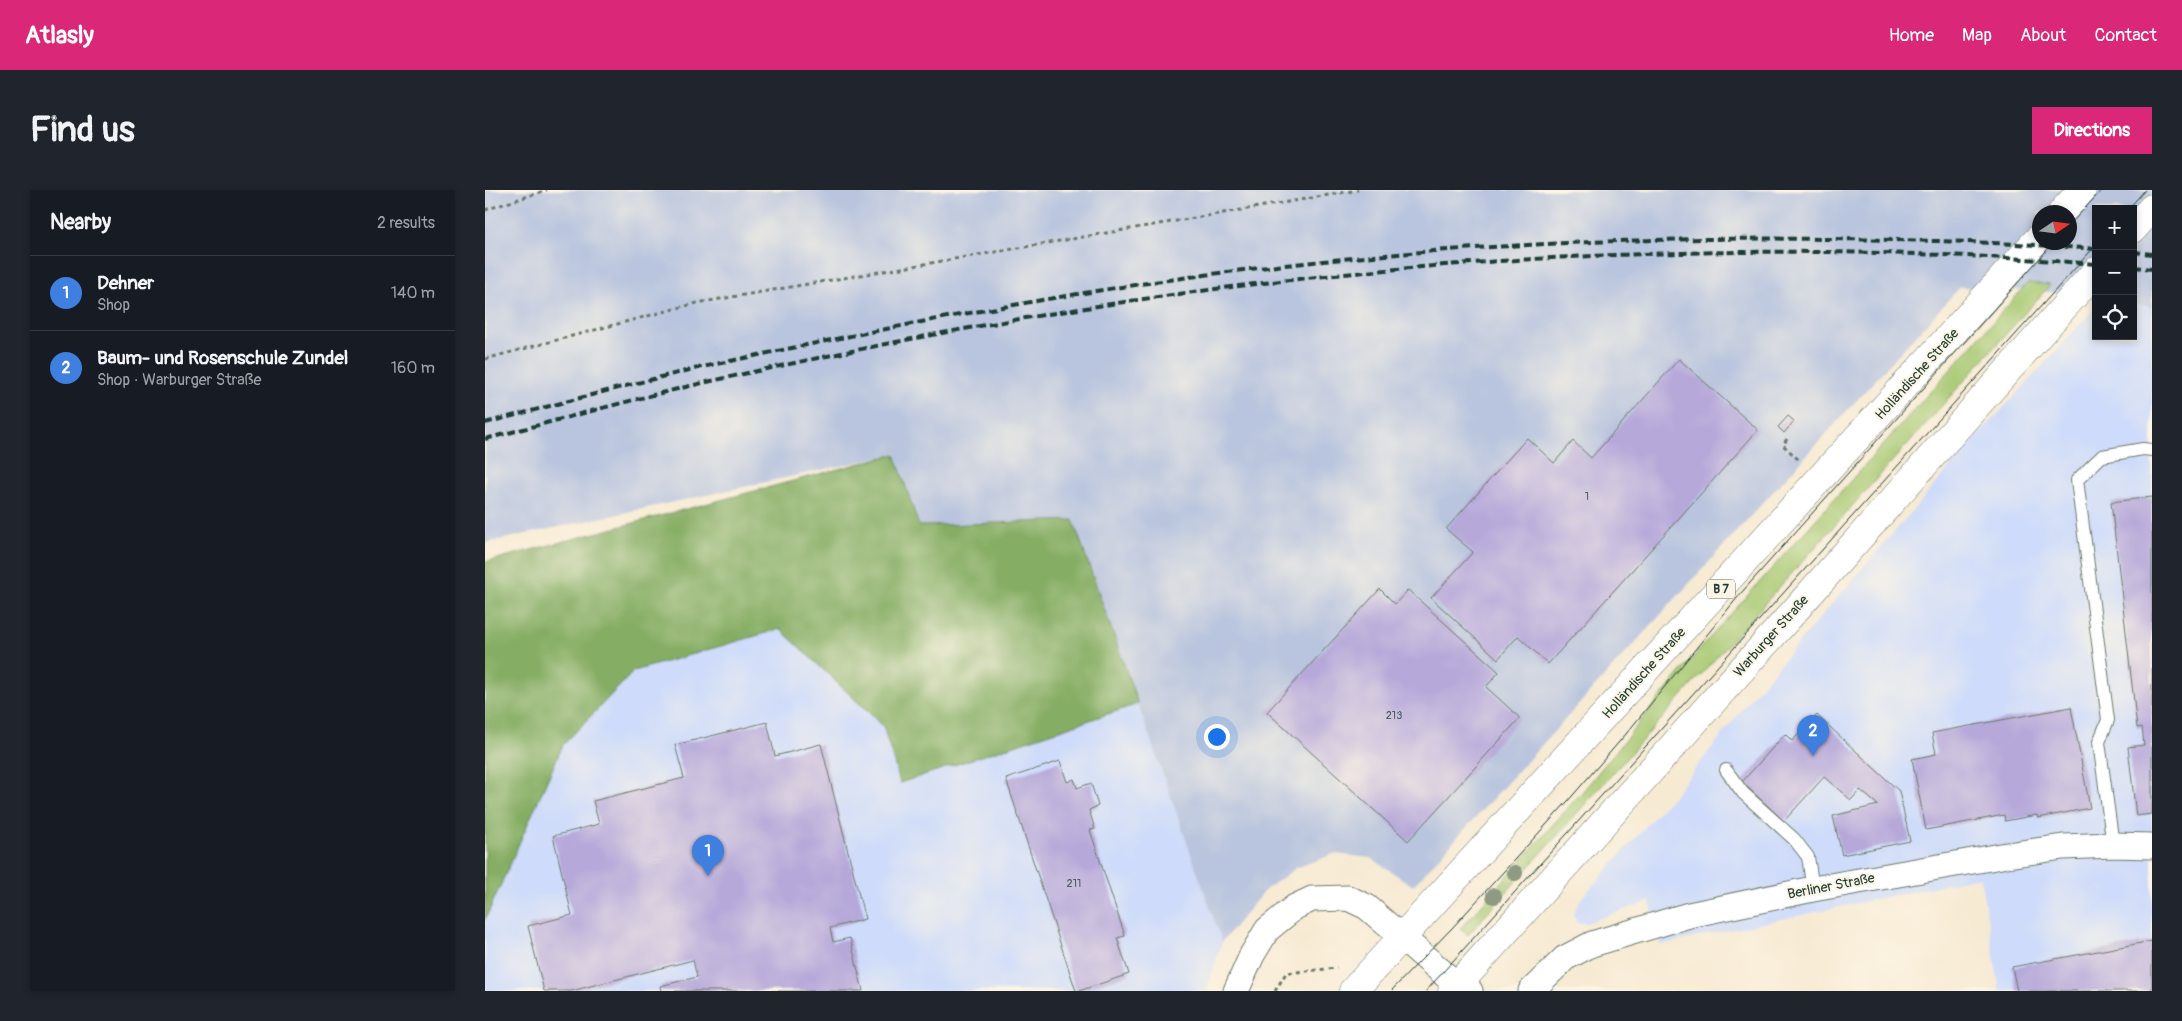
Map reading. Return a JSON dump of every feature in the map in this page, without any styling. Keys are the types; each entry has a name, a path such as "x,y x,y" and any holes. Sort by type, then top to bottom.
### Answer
{"main road":[{"path":"2068,205 2082,190"},
{"path":"2137,225 2152,208"},
{"name":"Holländische Straße","path":"1402,939 2032,246"},
{"name":"Warburger Straße","path":"1459,989 2089,278"},
{"name":"B 7","path":"1348,979 1402,939"}],"street":[{"name":"Berliner Straße","path":"1531,991 1565,958 1591,944 1662,922 1813,889 2007,855 2063,847 2152,846"},
{"path":"1236,991 1252,955 1267,930 1295,907 1312,899 1348,898 1367,907 1459,989"}],"lane":[{"path":"2113,845 2099,742 2108,720 2077,480 2101,456 2152,450"},
{"path":"1726,770 1743,793 1799,845 1807,857 1813,889"}],"path":[{"path":"485,210 547,190"},
{"path":"485,359 697,303 1358,190"},
{"path":"1275,991 1286,972 1348,979"}],"shaded area":[{"path":"485,190 2152,190 2152,307 2137,305 2137,205 2092,205 2092,295 1960,287 1413,886 1371,858 1334,854 1296,868 1264,891 1222,942 1073,520 918,526 895,454 485,543"},
{"path":"2137,305 2152,307 2152,991 2000,991 1980,877 1660,945 1650,901 1586,923 1577,923 1573,914 1581,899 1679,789 1751,698 1955,461 2092,311 2092,340 2137,340"},
{"path":"780,628 884,726 900,783 1138,704 1222,942 1206,991 485,991 485,920 563,745 634,671"}],"green space":[{"path":"2028,283 2050,285 1468,935 1460,929 1583,791 1704,644"},
{"path":"895,454 919,526 1073,520 1138,704 900,783 883,726 780,629 634,671 563,745 485,920 485,562"}],"building":[{"path":"1679,359 1758,430 1548,664 1518,636 1498,659 1431,598 1473,552 1446,529 1527,438 1554,463 1573,441 1591,458"},
{"path":"1788,416 1794,421 1784,433 1778,427"},
{"path":"2152,497 2152,814 2136,816 2128,747 2144,745 2142,727 2137,728 2111,502"},
{"path":"1380,589 1395,604 1408,590 1499,672 1486,687 1520,718 1408,841 1267,712"},
{"path":"2071,707 2090,808 2038,818 2037,815 2005,821 2004,815 1926,830 1912,759 1936,754 1932,733"},
{"path":"1817,715 1899,791 1910,841 1842,855 1833,816 1878,805 1860,790 1851,800 1824,777 1784,821 1742,782 1785,734 1792,741"},
{"path":"767,722 775,756 821,744 865,919 830,928 833,942 850,938 863,991 661,991 660,986 697,977 693,960 571,991 544,991 528,926 572,915 553,836 599,824 593,801 684,778 675,745"},
{"path":"1060,761 1067,782 1074,779 1077,788 1091,783 1098,806 1089,810 1095,829 1090,830 1125,936 1117,938 1129,974 1079,991 1076,991 1006,779"},
{"path":"2152,941 2152,991 2017,991 2012,967"}],"tram line":[{"path":"2077,217 2102,190"},
{"path":"2132,205 2145,190"},
{"path":"1426,991 2092,249"},
{"path":"1391,991 1453,927 1567,802 1626,734 1742,592 2047,250"}],"railway":[{"path":"485,423 624,386 815,343 1032,302 1141,284 1311,262 1482,248 1654,240 1893,240 2092,249"},
{"path":"485,439 707,382 902,341 1020,319 1153,298 1287,280 1421,267 1556,258 1691,253 1826,252 1961,256 2092,264"},
{"path":"2137,252 2152,254"},
{"path":"2137,267 2152,269"}],"place":[{"name":"Baum- und Rosenschule Zundel","path":"1813,756"},
{"name":"Dehner","path":"708,876"}]}
